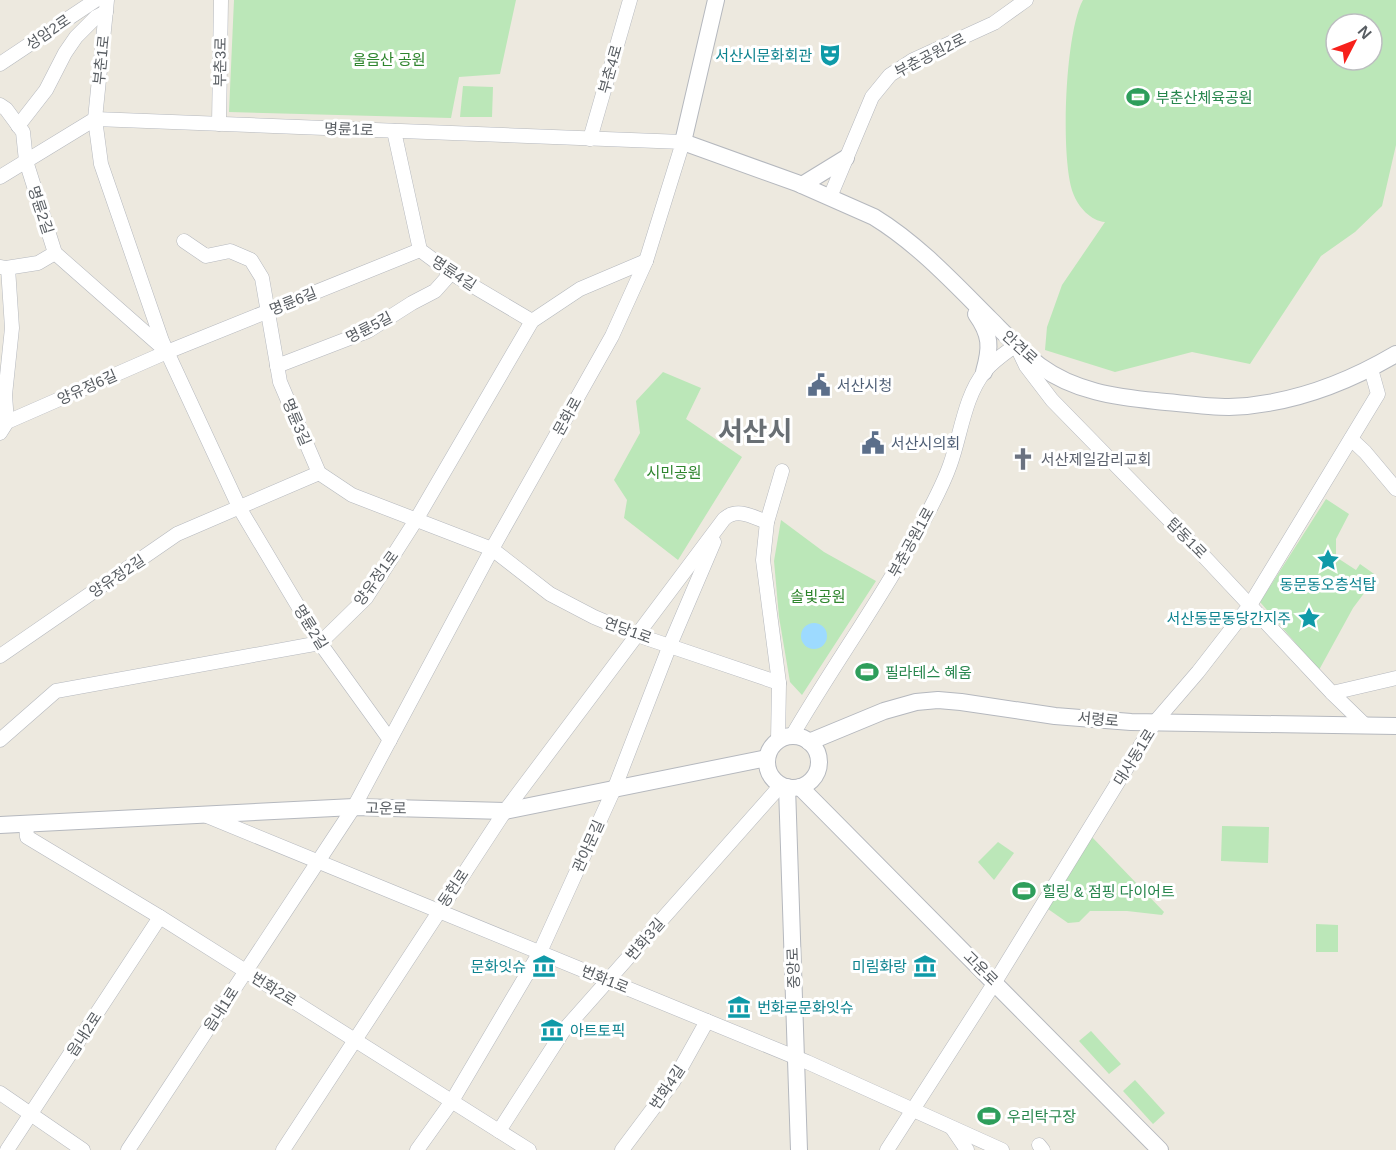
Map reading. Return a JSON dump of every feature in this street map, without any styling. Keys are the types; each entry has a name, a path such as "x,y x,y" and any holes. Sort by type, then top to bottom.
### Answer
{"street":[{"name":"성암2로","path":"0,64 96,0"},
{"name":"부춘3로","path":"219,124 222,0"},
{"name":"부춘4로","path":"590,139 630,0"},
{"name":"문화로","path":"354,807 492,549 612,336 646,261 683,142 716,0"},
{"name":"부춘공원2로","path":"830,197 872,97 890,75 913,60 994,22 1026,0"},
{"path":"18,126 46,90 76,37 107,6"},
{"name":"부춘1로","path":"95,119 107,6"},
{"path":"0,105 6,109 23,132 26,161"},
{"name":"명륜1로","path":"95,119 683,142"},
{"path":"0,177 95,119"},
{"name":"명륜2길","path":"95,119 101,164 167,351 240,509 320,643 390,740"},
{"name":"명륜4길","path":"394,131 420,250 451,273 532,321"},
{"name":"안견로","path":"683,142 802,185 886,224 916,248 1016,345 1054,376 1087,389 1136,399 1227,407 1249,405 1321,390 1371,369 1396,354"},
{"path":"802,185 846,158"},
{"name":"명륜2길","path":"26,161 55,253 167,351"},
{"name":"명륜3길","path":"184,241 206,256 230,251 251,260 262,278 280,382 319,473"},
{"name":"명륜6길","path":"167,351 420,250"},
{"path":"4,267 38,263 55,253"},
{"name":"양유정1로","path":"320,643 366,598 416,520 532,321 580,289 646,261"},
{"name":"양유정6길","path":"4,267 12,328 4,395 3,427 167,351"},
{"name":"명륜5길","path":"277,366 368,331 435,291 451,273"},
{"path":"974,303 972,309 983,324 989,338 984,372"},
{"name":"부춘공원1로","path":"785,739 889,582 923,522 951,463 972,396 984,372 993,362 1016,345"},
{"name":"탑동1로","path":"1016,345 1026,366 1052,400 1365,725"},
{"name":"대사동1로","path":"887,1150 995,982 1155,722 1206,663 1250,605 1378,394 1371,369"},
{"path":"1351,439 1396,489"},
{"path":"782,471 767,522 764,577 785,739"},
{"path":"240,509 319,473 352,495 492,549"},
{"name":"양유정2길","path":"0,656 177,534 240,509"},
{"path":"637,635 729,515 735,513 767,522"},
{"name":"관아문길","path":"417,1150 452,1101 540,952 615,788 670,645 722,523"},
{"name":"연당1로","path":"492,549 542,589 571,606 637,635 779,683"},
{"name":"동헌로","path":"283,1150 438,910 505,811 637,635"},
{"path":"0,740 56,691 320,643"},
{"path":"1332,693 1396,678"},
{"name":"서령로","path":"809,742 884,711 927,701 961,702 1055,716 1155,722 1396,726"},
{"path":"767,758 772,746 785,739 801,738 809,742 817,754 818,768 811,780 790,786"},
{"name":"고운로","path":"0,825 27,830 205,815 354,807 505,811 767,758 770,774 790,786 995,982 1160,1150"},
{"name":"번화3길","path":"500,1131 564,1030 790,786"},
{"name":"중앙로","path":"790,786 799,1150"},
{"name":"읍내1로","path":"128,1150 354,807"},
{"name":"번화1로","path":"205,815 706,1020 1002,1150"},
{"name":"번화2로","path":"27,830 160,917 529,1150"},
{"name":"읍내2로","path":"7,1150 160,917"},
{"name":"번화4길","path":"622,1150 673,1082 706,1020"},
{"path":"0,1093 83,1150"},
{"path":"951,1127 967,1150"}],"green space":[{"name":"울음산 공원","path":"234,0 516,0 500,74 459,77 451,118 229,112"},
{"path":"1083,0 1396,0 1396,145 1382,206 1355,232 1321,256 1250,364 1192,352 1115,372 1045,350 1047,327 1062,285 1105,222 1090,216 1078,203 1069,176 1066,95 1072,39"},
{"path":"463,86 493,87 492,117 460,117"},
{"name":"시민공원","path":"663,372 701,388 686,419 742,457 678,560 624,518 627,500 614,480 640,433 636,401"},
{"path":"1326,499 1349,514 1336,539 1336,557 1356,570 1360,564 1377,576 1353,608 1319,670 1260,602"},
{"name":"솔빛공원","path":"781,520 824,552 876,581 802,695 790,682 779,617 774,561"},
{"path":"1222,826 1269,827 1268,863 1221,861"},
{"path":"1091,836 1164,912 1162,915 1127,911 1090,911 1079,922 1068,923 1048,909"},
{"path":"998,842 1014,853 994,880 978,862"},
{"path":"1316,924 1338,925 1338,952 1316,952"},
{"path":"1091,1031 1121,1064 1109,1074 1079,1041"},
{"path":"1135,1080 1165,1113 1153,1124 1123,1091"}],"water":[{"path":"814,623 823,627 827,636 823,645 814,649 805,645 801,636 805,627"}],"place":[{"name":"서산시문화회관","path":"830,55"},
{"name":"부춘산체육공원","path":"1138,97"},
{"name":"서산시청","path":"819,385"},
{"name":"서산시의회","path":"873,443"},
{"name":"서산제일감리교회","path":"1023,459"},
{"name":"동문동오층석탑","path":"1328,560"},
{"name":"서산동문동당간지주","path":"1309,618"},
{"name":"필라테스 혜움","path":"867,672"},
{"name":"힐링 & 점핑 다이어트","path":"1024,891"},
{"name":"문화잇슈","path":"544,966"},
{"name":"미림화랑","path":"925,966"},
{"name":"번화로문화잇슈","path":"739,1007"},
{"name":"아트토픽","path":"552,1030"},
{"name":"우리탁구장","path":"989,1116"}],"district":[{"name":"서산시","path":"755,432"}]}
